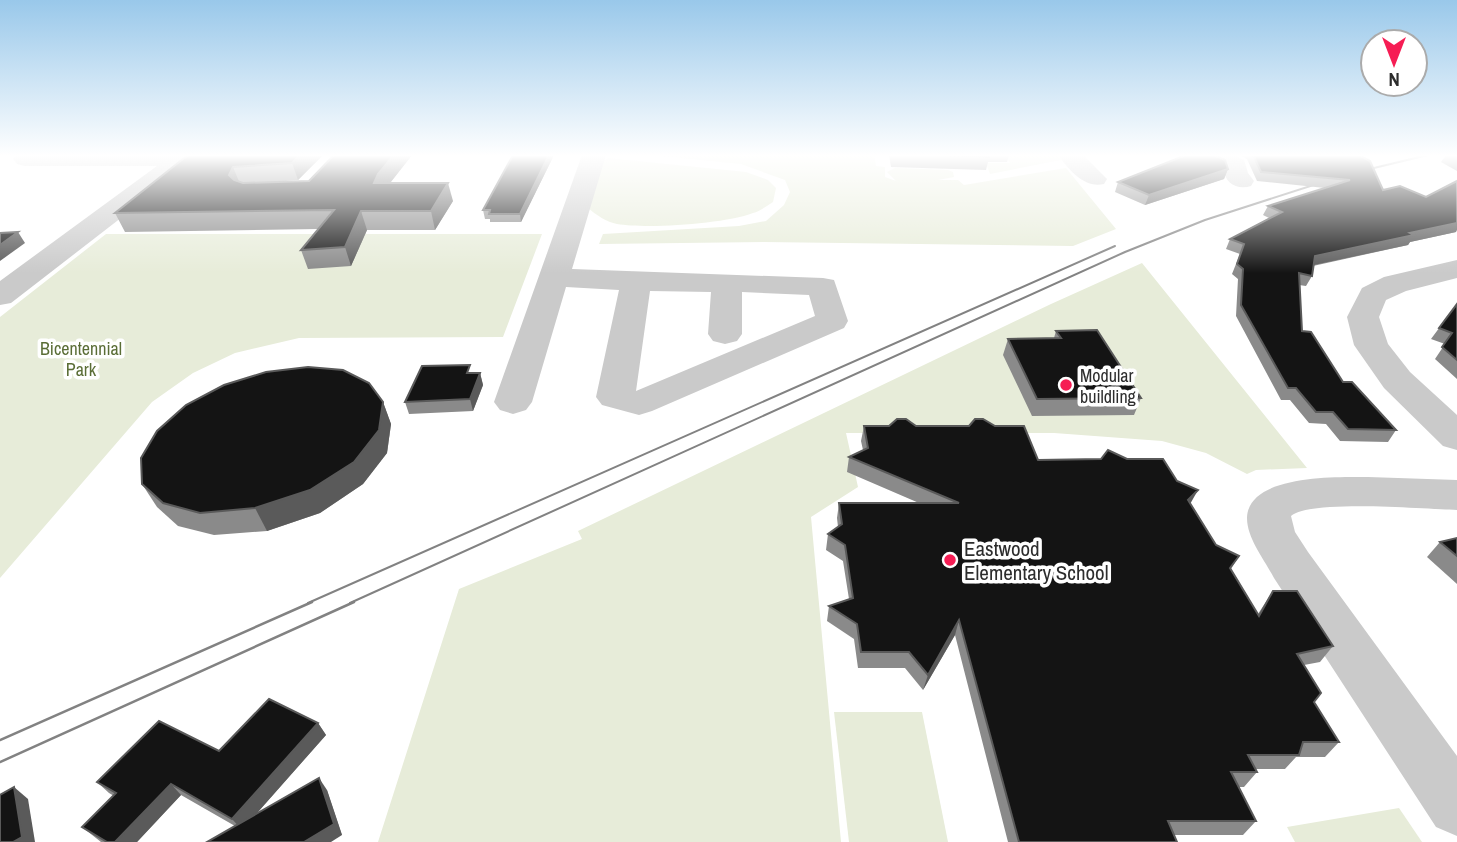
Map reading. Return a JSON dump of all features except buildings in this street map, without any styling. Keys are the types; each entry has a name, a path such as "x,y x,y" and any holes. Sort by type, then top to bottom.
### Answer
{"street":[{"path":"0,296 135,194"},
{"path":"513,402 581,194"},
{"path":"1457,269 1395,284 1373,295 1363,317 1371,345 1397,380 1457,437"},
{"path":"554,277 797,283 823,287 832,321 639,403 615,397 636,281"},
{"path":"725,334 727,283"},
{"path":"1457,495 1315,494 1283,500 1274,507 1269,516 1273,535 1457,806"}],"green space":[{"path":"592,194 775,194 773,202 761,210 705,223 647,226 613,223 588,208"},
{"path":"789,194 1088,194 1116,229 1073,246 764,242 599,244 603,234 739,226 766,221 784,205"},
{"name":"Bicentennial Park","path":"106,234 542,234 503,337 299,338 235,353 193,373 152,402 0,578 0,317"},
{"path":"1142,263 1307,468 1256,470 1247,474 1206,453 1162,441 1054,433 846,433 858,487 811,517 841,842 378,842 459,589 582,539 578,531"},
{"path":"834,712 922,712 948,842 849,842"},
{"path":"1399,808 1422,842 1295,842 1287,827"}],"tram line":[{"path":"350,603 1125,252 1205,220 1285,194"},
{"path":"308,603 1115,246"},
{"path":"0,740 312,602"},
{"path":"0,762 354,602"}],"place":[{"name":"Modular buildling","path":"1066,385"},
{"name":"Eastwood Elementary School","path":"950,560"}]}
